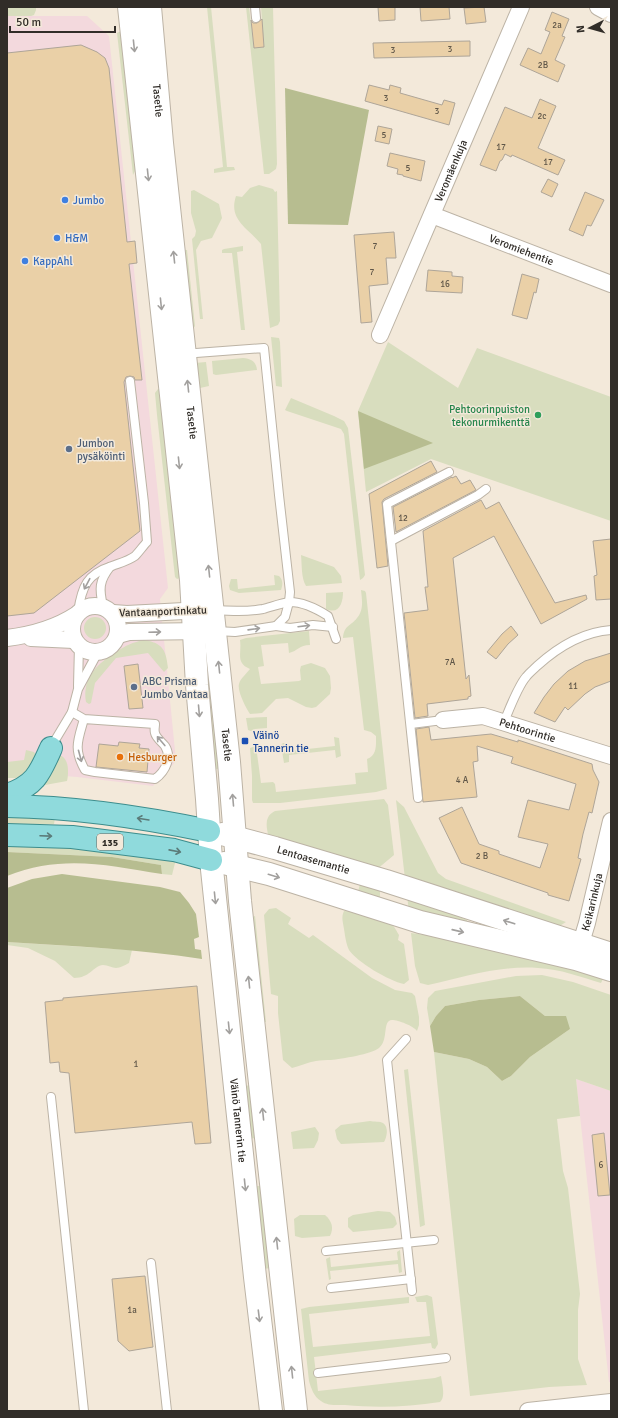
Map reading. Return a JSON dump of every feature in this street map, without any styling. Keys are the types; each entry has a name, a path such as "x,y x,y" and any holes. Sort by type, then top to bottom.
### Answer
{"main road":[{"name":"Tasetie","path":"129,7 190,564 200,617 215,631 236,838"},
{"name":"Tasetie","path":"150,7 200,617 197,685 207,799 208,831"},
{"path":"7,795 20,791 37,777 51,748"},
{"name":"Lentoasemantie","path":"7,806 81,811 134,817 208,831 275,848 416,891 579,952 611,970"},
{"name":"Väinö Tannerin tie","path":"208,831 255,1277 271,1411"},
{"name":"Lentoasemantie","path":"7,834 72,837 174,850 269,874 420,922 579,952 611,954"},
{"path":"236,838 237,866 296,1411"}],"street":[{"name":"Veromäenkuja","path":"380,335 521,7"},
{"path":"598,7 611,14"},
{"name":"Veromiehentie","path":"432,215 611,284"},
{"name":"Vantaanportinkatu","path":"13,637 64,623 85,607 93,605 108,610 200,617"},
{"name":"Vantaanportinkatu","path":"13,637 76,643 85,650 98,652 111,646 118,635 119,627 116,619 108,610"},
{"path":"76,643 72,630 72,622 77,613"},
{"name":"Vantaanportinkatu","path":"118,635 200,617"},
{"name":"Pehtoorintie","path":"443,720 483,716 611,756"},
{"name":"Keikarinkuja","path":"579,952 611,821"},
{"path":"534,1411 611,1402"}],"lane":[{"path":"254,7 256,18"},
{"path":"196,353 264,348 290,592 285,617 276,626"},
{"path":"77,613 80,598 88,579 98,571 125,562 136,555 147,542 130,381"},
{"path":"418,798 387,504 449,472"},
{"path":"391,541 478,495 486,489"},
{"path":"108,610 100,595 100,584 104,574 110,567"},
{"path":"200,617 260,609 289,602 302,604 318,610 328,616 336,639"},
{"path":"215,631 235,632 276,626 290,628 313,625 332,627"},
{"path":"504,722 525,677 545,659 572,640 598,631 611,630"},
{"path":"76,643 78,689"},
{"path":"51,748 72,712 78,689 98,652"},
{"path":"72,712 84,719 155,724 155,734 165,747 168,755 164,771 155,779 85,770 80,761 77,744 84,719"},
{"path":"411,724 443,720"},
{"path":"406,1039 387,1060 412,1291"},
{"path":"51,1097 84,1411"},
{"path":"326,1251 434,1240"},
{"path":"151,1264 168,1411"},
{"path":"331,1288 411,1279"},
{"path":"318,1373 446,1358"}],"shaded area":[{"path":"7,16 87,16 109,36 168,588 160,599 176,761 153,786 77,777 27,773 7,774"},
{"path":"576,1079 611,1091 611,1382 609,1382"}],"green space":[{"path":"7,7 36,7 36,10 34,15 31,16 7,16"},
{"path":"207,7 211,7 227,167 234,167 235,170 214,173 214,169 223,167"},
{"path":"246,7 249,7 254,48 264,47 261,7 273,7 277,164 276,169 269,174 264,174"},
{"path":"123,32 136,169 133,175 117,33"},
{"path":"285,88 369,110 348,225 288,224"},
{"path":"259,185 273,189 275,192 277,191 280,321 278,325 270,328 261,244 237,218 234,204 236,196 242,197 250,188"},
{"path":"194,190 219,204 222,218 212,238 201,241 196,250 203,319 200,319 192,239 195,236 196,231 191,213 191,191"},
{"path":"243,246 243,251 237,252 245,330 241,330 232,253 222,253 222,250"},
{"path":"183,250 187,250 195,326 192,331"},
{"path":"271,337 279,338 280,342 282,387 276,386"},
{"path":"388,342 458,388 477,348 611,397 611,521 431,459 366,492 358,411"},
{"path":"243,358 253,361 257,370 216,375 213,374 212,361"},
{"path":"206,362 209,386 200,388 195,363"},
{"path":"158,389 161,389 180,578 177,579 175,577 157,415 155,393"},
{"path":"291,398 344,421 348,428 365,575 360,580 344,434 341,429 285,410"},
{"path":"358,411 433,443 364,469"},
{"path":"301,555 334,567 341,576 342,583 306,586 302,575"},
{"path":"274,575 279,576 282,581 281,590 239,593 230,590 229,586 231,579 237,579 238,589 275,585"},
{"path":"361,590 365,591 366,593 387,789 376,792 280,803 253,803 250,748 256,746 261,783 273,782 275,784 276,792 356,784 355,773 368,772 367,759 374,753 376,747 376,736 371,732 364,730 353,637 343,638 346,628 355,621 361,612"},
{"path":"343,592 341,604 337,609 326,609 326,593"},
{"path":"95,617 103,620 106,628 103,636 95,639 87,636 84,628 87,620"},
{"path":"309,631 310,645 303,646 289,653 288,643 261,645 264,666 258,667 261,684 299,681 301,680 301,666 311,663 325,668 330,676 330,694 316,707 312,708 306,707 288,698 276,699 262,713 250,714 239,691 239,684 241,680 250,669 242,664 240,657 240,640 246,638"},
{"path":"144,640 155,643 162,648 165,652 168,668 164,672 148,653 116,658 95,683 91,703 89,704 86,702 86,686 92,672 109,657 123,648"},
{"path":"211,670 222,768 211,770 203,672"},
{"path":"267,717 267,728 255,729 251,731 248,730 246,718"},
{"path":"334,737 339,738 341,756 336,758 335,750 289,755 289,762 284,763 281,745 283,743 287,743 289,751 335,746"},
{"path":"26,750 34,752 36,755 25,778 7,778 7,762 24,760"},
{"path":"58,755 62,756 66,761 68,769 67,781 45,785 39,783"},
{"path":"384,799 388,805 394,855 376,870 269,839 267,820 271,813 275,811"},
{"path":"396,800 404,807 438,873 446,879 566,922 558,927 405,879"},
{"path":"7,815 55,818 54,824 7,824"},
{"path":"7,846 61,846 176,859 172,875 162,874 161,865 112,857 7,852"},
{"path":"7,852 112,857 161,865 162,874 122,867 84,863 65,863 27,869 7,876"},
{"path":"62,874 160,887 180,892 196,914 199,937 194,939 195,949 201,950 202,959 129,950 7,942 7,888 32,879"},
{"path":"360,884 380,887 380,900 358,892"},
{"path":"407,896 467,920 467,926 409,911"},
{"path":"276,908 291,918 288,924 309,938 313,935 372,978 395,990 412,993 415,996 419,1017 417,1031 413,1027 402,1022 392,1020 387,1023 382,1044 375,1050 349,1057 322,1060 292,1068 283,1060 278,1013 278,996 271,994 264,915 269,909"},
{"path":"344,911 363,913 382,918 395,928 399,935 398,940 404,944 409,980 404,984 390,979 366,965 353,955 347,945 342,920"},
{"path":"255,916 266,1022 261,1022 250,918"},
{"path":"411,933 447,938 605,975 601,983 554,970 538,968 510,968 483,972 428,985 420,983 415,966"},
{"path":"7,942 132,950 129,963 119,968 103,965 96,967 84,976 74,978 55,961 28,948 7,945"},
{"path":"542,975 573,982 611,995 611,1091 576,1079 580,1116 557,1119 563,1171 568,1188 580,1294 578,1310 578,1359 587,1385 549,1387 470,1396 434,1052 469,1059 487,1067 502,1081 511,1076 530,1057 570,1029 545,1016 520,996 479,1000 445,1006 430,1026 427,1008 428,998 435,991 516,976"},
{"path":"520,996 545,1016 566,1016 570,1029 530,1057 511,1076 502,1081 487,1067 469,1059 434,1052 430,1026 445,1006 479,1000"},
{"path":"408,1069 425,1225 420,1227 404,1070"},
{"path":"249,1085 255,1138 249,1139 244,1087"},
{"path":"370,1121 380,1122 385,1125 387,1132 384,1142 341,1144 337,1139 335,1130 341,1125"},
{"path":"315,1127 319,1133 318,1140 314,1148 293,1149 291,1132"},
{"path":"254,1186 260,1186 270,1268 264,1269"},
{"path":"378,1211 390,1212 395,1217 397,1224 393,1228 353,1232 348,1227 348,1218 353,1215"},
{"path":"300,1215 325,1215 332,1225 330,1236 302,1238 295,1236 294,1219"},
{"path":"400,1250 402,1272 399,1273 398,1264 330,1271 331,1279 329,1280 326,1259 330,1257 331,1267 398,1260 397,1252"},
{"path":"427,1295 432,1297 438,1344 435,1349 432,1348 431,1343 314,1357 318,1391 435,1378 441,1376 443,1397 440,1402 381,1407 329,1404 323,1403 316,1397 309,1381 301,1309 409,1297 409,1303 309,1314 313,1347 430,1336 426,1302 417,1302 415,1297"}],"building":[{"path":"378,7 395,7 395,20 379,21"},
{"path":"420,7 449,7 450,19 421,21"},
{"path":"484,7 486,22 466,24 464,8"},
{"path":"552,12 569,19 562,36 565,37 555,60 565,65 558,82 520,65 528,48 541,54 550,32 545,30"},
{"path":"262,19 264,47 254,48 251,20 253,23 257,23"},
{"path":"470,41 470,56 374,58 373,43"},
{"path":"81,45 97,52 105,58 109,68 127,242 135,241 137,263 129,264 142,380 135,380 134,377 130,376 126,377 124,382 140,531 34,613 7,616 7,53"},
{"path":"369,85 389,90 390,85 401,88 400,93 442,105 444,100 455,103 449,125 365,101"},
{"path":"540,99 556,106 538,148 565,160 558,175 512,155 511,157 505,154 496,171 480,165 505,107 532,118"},
{"path":"378,126 392,129 389,144 375,141"},
{"path":"390,153 425,161 421,181 397,174 398,169 387,166"},
{"path":"548,179 558,184 552,197 541,192"},
{"path":"585,192 604,200 591,226 587,225 583,236 569,230"},
{"path":"394,232 396,258 386,258 388,284 369,286 372,322 361,323 354,235"},
{"path":"428,270 452,272 452,276 463,277 462,293 426,291"},
{"path":"522,274 539,279 527,319 512,315"},
{"path":"431,461 437,472 384,499 382,502 388,566 377,568 369,494"},
{"path":"456,476 461,484 470,480 476,490 396,532 393,507"},
{"path":"481,500 486,509 499,502 555,603 586,595 587,599 541,624 494,536 453,558 466,679 469,675 471,696 468,697 468,699 427,704 428,716 415,718 404,613 428,610 425,587 428,587 423,531"},
{"path":"611,539 611,599 596,600 594,576 597,575 593,541"},
{"path":"511,626 518,635 508,644 496,659 487,652"},
{"path":"611,653 611,681 595,687 568,710 565,707 555,722 534,713 554,684 568,671 585,661"},
{"name":"ABC Prisma Jumbo Vantaa","path":"138,664 143,708 129,709 124,666"},
{"path":"429,727 431,740 491,734 518,742 518,740 592,764 593,770 599,782 592,813 589,812 583,834 578,858 581,859 569,901 548,895 548,893 461,863 439,818 462,807 479,844 499,851 499,854 540,868 548,844 518,837 528,800 569,810 576,784 511,763 513,757 477,746 478,761 473,762 477,797 423,802 416,729"},
{"name":"Hesburger","path":"119,742 140,744 139,748 149,749 147,772 96,767 99,744 118,746"},
{"path":"197,986 211,1143 195,1144 192,1122 75,1133 69,1073 60,1072 59,1062 50,1063 45,1002 63,1000 63,998"},
{"path":"604,1133 610,1195 598,1196 592,1135"},
{"path":"145,1276 153,1347 129,1351 118,1341 112,1279"}],"place":[{"name":"Jumbo","path":"65,200"},
{"name":"H&M","path":"57,238"},
{"name":"KappAhl","path":"25,261"},
{"name":"Pehtoorinpuiston tekonurmikenttä","path":"538,415"},
{"name":"Jumbon pysäköinti","path":"69,449"},
{"name":"ABC Prisma Jumbo Vantaa","path":"134,687"},
{"name":"Väinö Tannerin tie","path":"245,741"},
{"name":"Hesburger","path":"120,757"}]}
